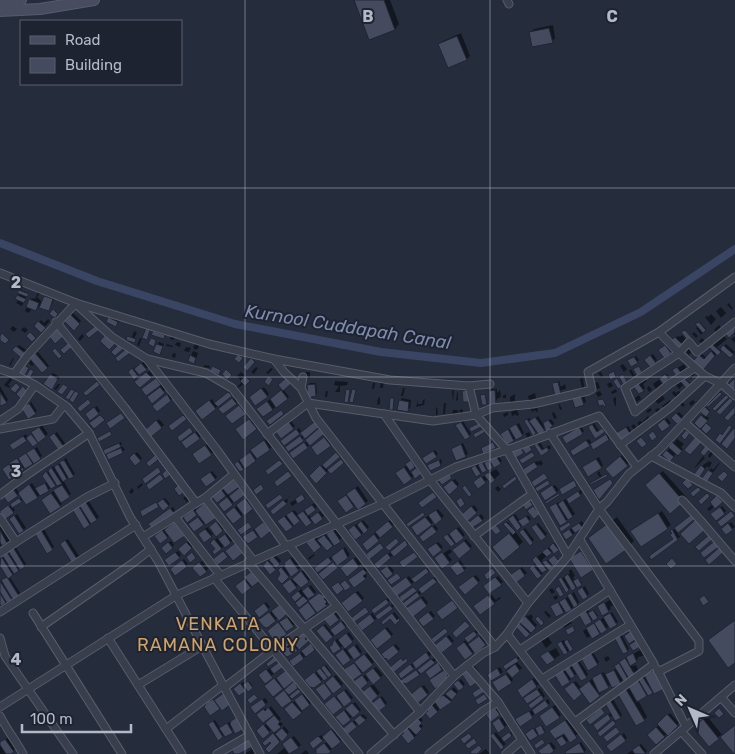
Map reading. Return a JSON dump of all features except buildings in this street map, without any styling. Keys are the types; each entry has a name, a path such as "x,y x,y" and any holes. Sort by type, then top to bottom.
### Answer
{"main road":[{"path":"0,2 21,0"},
{"path":"0,11 40,9 94,0"}],"street":[{"path":"0,273 76,303 209,344 274,359 390,380 468,386 490,384"},
{"path":"267,434 308,403 433,421 476,415 492,408 533,404 588,391 592,389 588,372 659,332 735,277"},
{"path":"14,374 56,322 76,303"},
{"path":"76,303 112,338 147,359 206,373 232,388 454,676"},
{"path":"56,322 125,408 196,503"},
{"path":"695,368 669,384 635,412 625,388 679,353 689,342 697,352 735,322"},
{"path":"659,332 695,368 705,376 722,384 735,396"},
{"path":"147,359 287,545 420,712"},
{"path":"274,359 284,372 301,388 316,418 495,647"},
{"path":"371,754 420,712 454,676 483,653 495,647 507,634 528,603 568,556 599,509 607,502 629,474 651,456 685,422 735,368"},
{"path":"0,369 14,374 64,405 90,433 136,526 177,595 260,754"},
{"path":"620,445 671,407 705,376"},
{"path":"301,388 303,378"},
{"path":"0,421 18,409 35,386"},
{"path":"468,386 476,415 506,450 568,556"},
{"path":"0,429 53,420 64,405"},
{"path":"384,414 430,480 528,603"},
{"path":"0,706 177,595 382,504 456,467 599,416 637,468"},
{"path":"685,422 735,468"},
{"path":"0,495 21,478 50,461 90,433"},
{"path":"550,433 599,509 699,642 699,651 658,672"},
{"path":"651,456 721,493 735,507"},
{"path":"143,537 204,498 234,474"},
{"path":"0,553 87,497 115,483"},
{"path":"474,536 532,494"},
{"path":"204,498 305,630 394,735"},
{"path":"682,500 735,561"},
{"path":"175,516 217,576 273,650 359,754"},
{"path":"0,518 16,542"},
{"path":"0,612 136,526"},
{"path":"580,540 654,664 684,729 702,754"},
{"path":"41,627 150,549"},
{"path":"520,650 610,590"},
{"path":"166,729 273,650 305,630 337,606"},
{"path":"33,613 122,754"},
{"path":"542,679 630,624"},
{"path":"507,634 599,754"},
{"path":"0,638 5,656 73,754"},
{"path":"108,638 182,754"},
{"path":"138,685 202,646"},
{"path":"575,722 654,664"},
{"path":"467,666 498,702 531,754"},
{"path":"654,754 735,685"},
{"path":"721,697 735,713"},
{"path":"429,754 483,711 498,702"},
{"path":"0,716 8,731 15,737 23,754"},
{"path":"0,736 8,731"},
{"path":"217,754 250,735"},
{"path":"506,754 522,740"}],"waterway":[{"name":"Kurnool Cuddapah Canal","path":"0,243 97,281 235,324 381,352 481,363 555,353 641,312 735,249"}],"district":[{"name":"VENKATA RAMANA COLONY","path":"218,634"}]}
